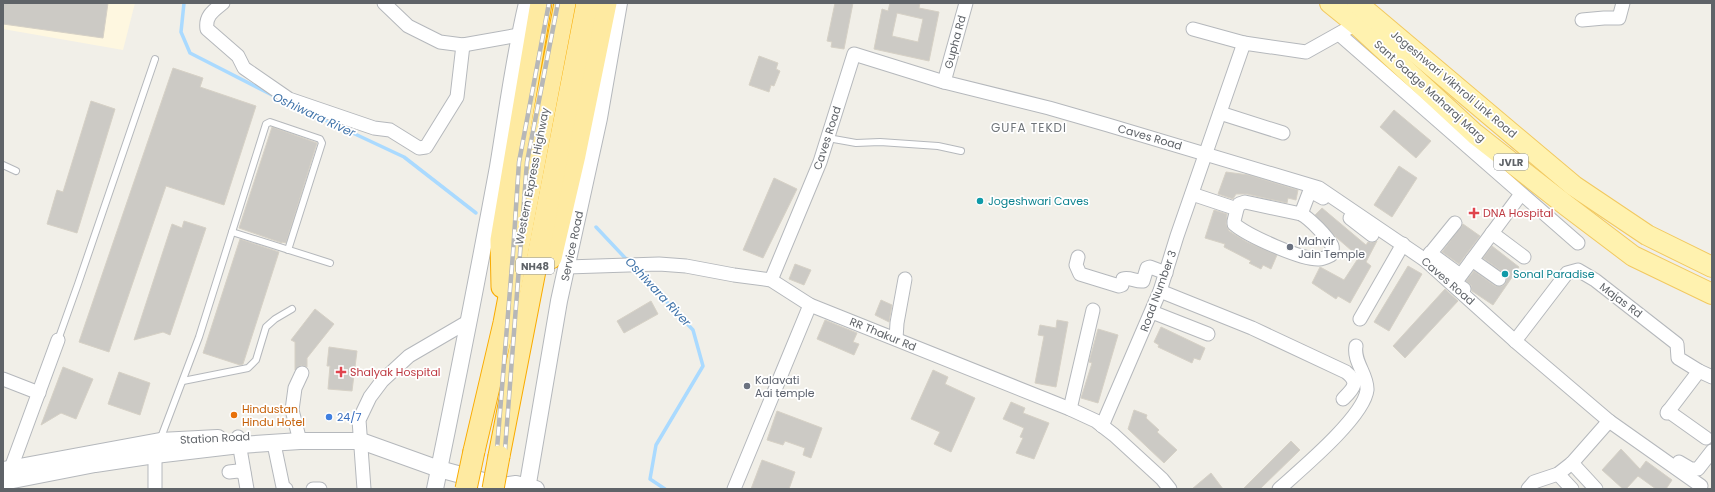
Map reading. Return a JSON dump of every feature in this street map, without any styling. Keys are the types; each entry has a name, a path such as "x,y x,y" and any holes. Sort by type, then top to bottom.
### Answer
{"highway":[{"path":"514,325 501,240 541,3"},
{"name":"Western Express Highway","path":"493,489 499,456 514,325 551,72 565,3"},
{"name":"Western Express Highway","path":"466,489 474,450 514,325 572,76 587,3"},
{"path":"514,325 544,288 575,155 606,3"}],"main road":[{"name":"Sant Gadge Maharaj Marg","path":"1330,3 1356,24 1475,134 1621,247 1634,256 1712,294"},
{"name":"Jogeshwari Vikhroli Link Road","path":"1357,3 1574,186 1647,235 1712,267"}],"street":[{"path":"223,3 208,16 206,21 207,29 238,56 244,68 289,99 374,128 390,130 419,148 426,147 457,97 463,45"},
{"path":"384,3 408,26 440,42 463,45 519,34"},
{"path":"435,489 469,321 501,148 519,34 527,3"},
{"name":"Service Road","path":"527,487 559,301 599,118 619,3"},
{"name":"Gupha Rd","path":"944,82 966,3"},
{"path":"1582,20 1619,18 1623,3"},
{"path":"1193,28 1244,43 1306,52 1356,24"},
{"path":"1339,34 1578,243"},
{"name":"Road Number 3","path":"1102,426 1160,291 1244,43"},
{"name":"Caves Road","path":"771,280 820,162 854,54 944,82 1050,108 1319,188 1402,244 1428,256 1453,277 1515,341 1609,421 1701,486"},
{"path":"1220,113 1283,133"},
{"path":"1301,214 1308,194 1311,192 1372,235"},
{"path":"1192,194 1238,209"},
{"path":"1453,277 1521,194"},
{"path":"1245,202 1301,214 1307,217 1331,243 1331,255 1315,259 1283,249 1237,227 1234,224 1234,221 1238,209 1239,204 1245,202"},
{"path":"1428,256 1455,223"},
{"path":"1487,236 1524,257"},
{"path":"1487,236 1455,283 1487,306"},
{"path":"1360,319 1402,244"},
{"path":"1078,257 1076,265 1080,274 1119,286 1122,285 1124,279 1127,278 1139,282 1143,281 1148,268 1166,273"},
{"path":"1472,260 1499,279"},
{"name":"RR Thakur Rd","path":"567,268 659,264 686,266 771,280 810,305 1070,409 1102,426 1114,435 1162,479 1170,489"},
{"name":"Majas Rd","path":"1515,341 1567,273 1578,270 1601,284 1677,344 1678,358 1712,377"},
{"path":"896,339 897,323 905,279"},
{"path":"1160,291 1252,328 1346,372 1352,376 1354,382 1353,389 1343,399"},
{"path":"734,489 810,305"},
{"path":"1070,409 1093,310"},
{"path":"1152,312 1208,334"},
{"path":"364,489 359,420 370,397 382,381 409,356 469,321"},
{"path":"6,473 39,393 58,340"},
{"path":"1279,489 1348,423 1362,403 1367,390 1365,379 1355,353 1356,346"},
{"path":"1699,371 1668,412 1706,438"},
{"path":"299,437 292,410 295,388 302,373"},
{"path":"3,379 39,393"},
{"path":"1528,489 1534,482 1558,474 1572,463 1609,421 1625,426 1690,469 1698,469 1712,451"},
{"name":"Station Road","path":"6,473 95,464 158,448 299,437 360,436 440,465 506,476 527,487"},
{"name":"Station Road","path":"239,441 274,444 299,437"},
{"path":"239,441 246,489"},
{"path":"274,444 282,487 286,489"},
{"path":"155,489 158,448"},
{"path":"1572,463 1596,489"},
{"path":"229,472 238,471 244,474"},
{"path":"1558,474 1572,489"},
{"path":"313,489 320,489"}],"lane":[{"path":"58,340 155,59"},
{"path":"158,448 200,337 266,124 270,122 320,138 322,143 288,250"},
{"path":"828,138 856,143 880,142 938,146 961,151"},
{"path":"3,165 16,171"},
{"path":"232,232 330,263"},
{"path":"183,381 248,368 256,360 266,327 275,319 292,309"}],"shaded area":[{"path":"3,3 135,3 123,50 3,29"}],"building":[{"path":"3,3 108,3 103,38 3,24"},
{"path":"835,3 853,3 844,49 831,47 832,42 827,41"},
{"path":"890,3 920,3 919,8 939,12 929,61 874,49 882,9 888,11","holes":["897,13 923,19 918,42 892,36"]},
{"path":"759,56 778,63 776,69 780,71 774,86 771,85 769,92 749,85"},
{"path":"173,68 203,78 200,87 256,106 224,205 166,186 109,352 79,342"},
{"path":"91,101 115,109 77,233 47,224 57,190 63,192"},
{"path":"1394,110 1431,141 1416,158 1380,127"},
{"path":"272,127 317,143 286,243 282,243 239,228"},
{"path":"1399,166 1417,178 1392,217 1374,205"},
{"path":"1226,172 1249,175 1298,190 1296,200 1288,198 1287,203 1247,194 1236,194 1233,199 1218,194"},
{"path":"774,178 797,189 763,258 743,250"},
{"path":"1322,208 1366,245 1368,242 1371,243 1377,241 1366,262 1371,266 1350,303 1338,296 1336,299 1312,283 1320,267 1344,280 1359,257 1337,238 1315,215"},
{"path":"1214,210 1227,214 1226,224 1229,231 1247,242 1277,255 1271,269 1263,265 1261,269 1249,263 1251,261 1224,247 1225,244 1205,238"},
{"path":"184,221 206,228 170,335 163,332 134,340 172,224 182,228"},
{"path":"1463,224 1480,236 1459,264 1442,252"},
{"path":"240,239 279,252 243,364 240,365 203,353"},
{"name":"Sonal Paradise","path":"1492,246 1519,267 1493,305 1472,291 1471,285 1466,281 1474,271 1495,286 1502,286 1505,284 1507,279 1504,273 1483,258"},
{"path":"795,264 811,270 804,285 789,279"},
{"path":"1408,266 1422,274 1389,331 1374,322"},
{"path":"1445,289 1458,301 1405,358 1393,346"},
{"path":"881,300 892,305 889,322 875,315"},
{"path":"651,301 658,314 624,333 617,321"},
{"path":"315,309 334,324 307,358 307,367 301,365 295,370 295,342 291,340"},
{"path":"825,320 857,333 853,342 859,344 854,355 817,339"},
{"path":"1057,320 1068,322 1056,387 1035,383 1044,336 1038,335 1040,325 1056,328"},
{"path":"1161,327 1205,348 1200,360 1194,358 1192,363 1158,347 1159,345 1154,342"},
{"path":"1098,329 1118,335 1098,403 1081,398 1092,363 1089,362"},
{"path":"329,347 357,351 352,391 328,389 330,366 327,366"},
{"path":"63,367 93,379 76,419 61,413 41,425"},
{"path":"933,370 948,377 945,384 975,398 951,452 934,444 940,432 911,419"},
{"path":"119,372 150,383 140,415 108,404"},
{"path":"1011,402 1025,408 1023,413 1049,423 1034,459 1016,453 1023,438 1020,437 1024,428 1003,419"},
{"path":"1134,410 1147,415 1146,418 1159,430 1157,432 1177,450 1164,463 1128,429"},
{"path":"777,411 822,428 811,458 803,455 805,448 785,441 783,445 767,440"},
{"path":"1291,441 1300,450 1260,489 1243,489"},
{"path":"1621,449 1640,469 1646,461 1672,480 1666,489 1656,489 1638,476 1626,489 1623,489 1602,470"},
{"path":"762,460 795,472 789,489 751,489"},
{"path":"1211,473 1223,489 1192,489"}],"waterway":[{"name":"Oshiwara River","path":"184,3 181,32 190,53 274,96"},
{"name":"Oshiwara River","path":"308,112 404,157 476,213"},
{"name":"Oshiwara River","path":"596,227 628,261"},
{"name":"Oshiwara River","path":"635,268 693,330 703,366 656,445 650,479 665,489"}],"railway":[{"path":"490,489 497,449 519,162 549,3"},
{"path":"499,489 505,450 527,162 558,3"}],"place":[{"name":"Jogeshwari Caves","path":"980,201"},
{"name":"DNA Hospital","path":"1474,213"},
{"name":"Mahvir Jain Temple","path":"1290,247"},
{"name":"Sonal Paradise","path":"1505,274"},
{"name":"Shalyak Hospital","path":"341,372"},
{"name":"Kalavati Aai temple","path":"747,386"},
{"name":"Hindustan Hindu Hotel","path":"234,415"},
{"name":"24/7","path":"329,417"}],"district":[{"name":"GUFA TEKDI","path":"1029,128"}]}
